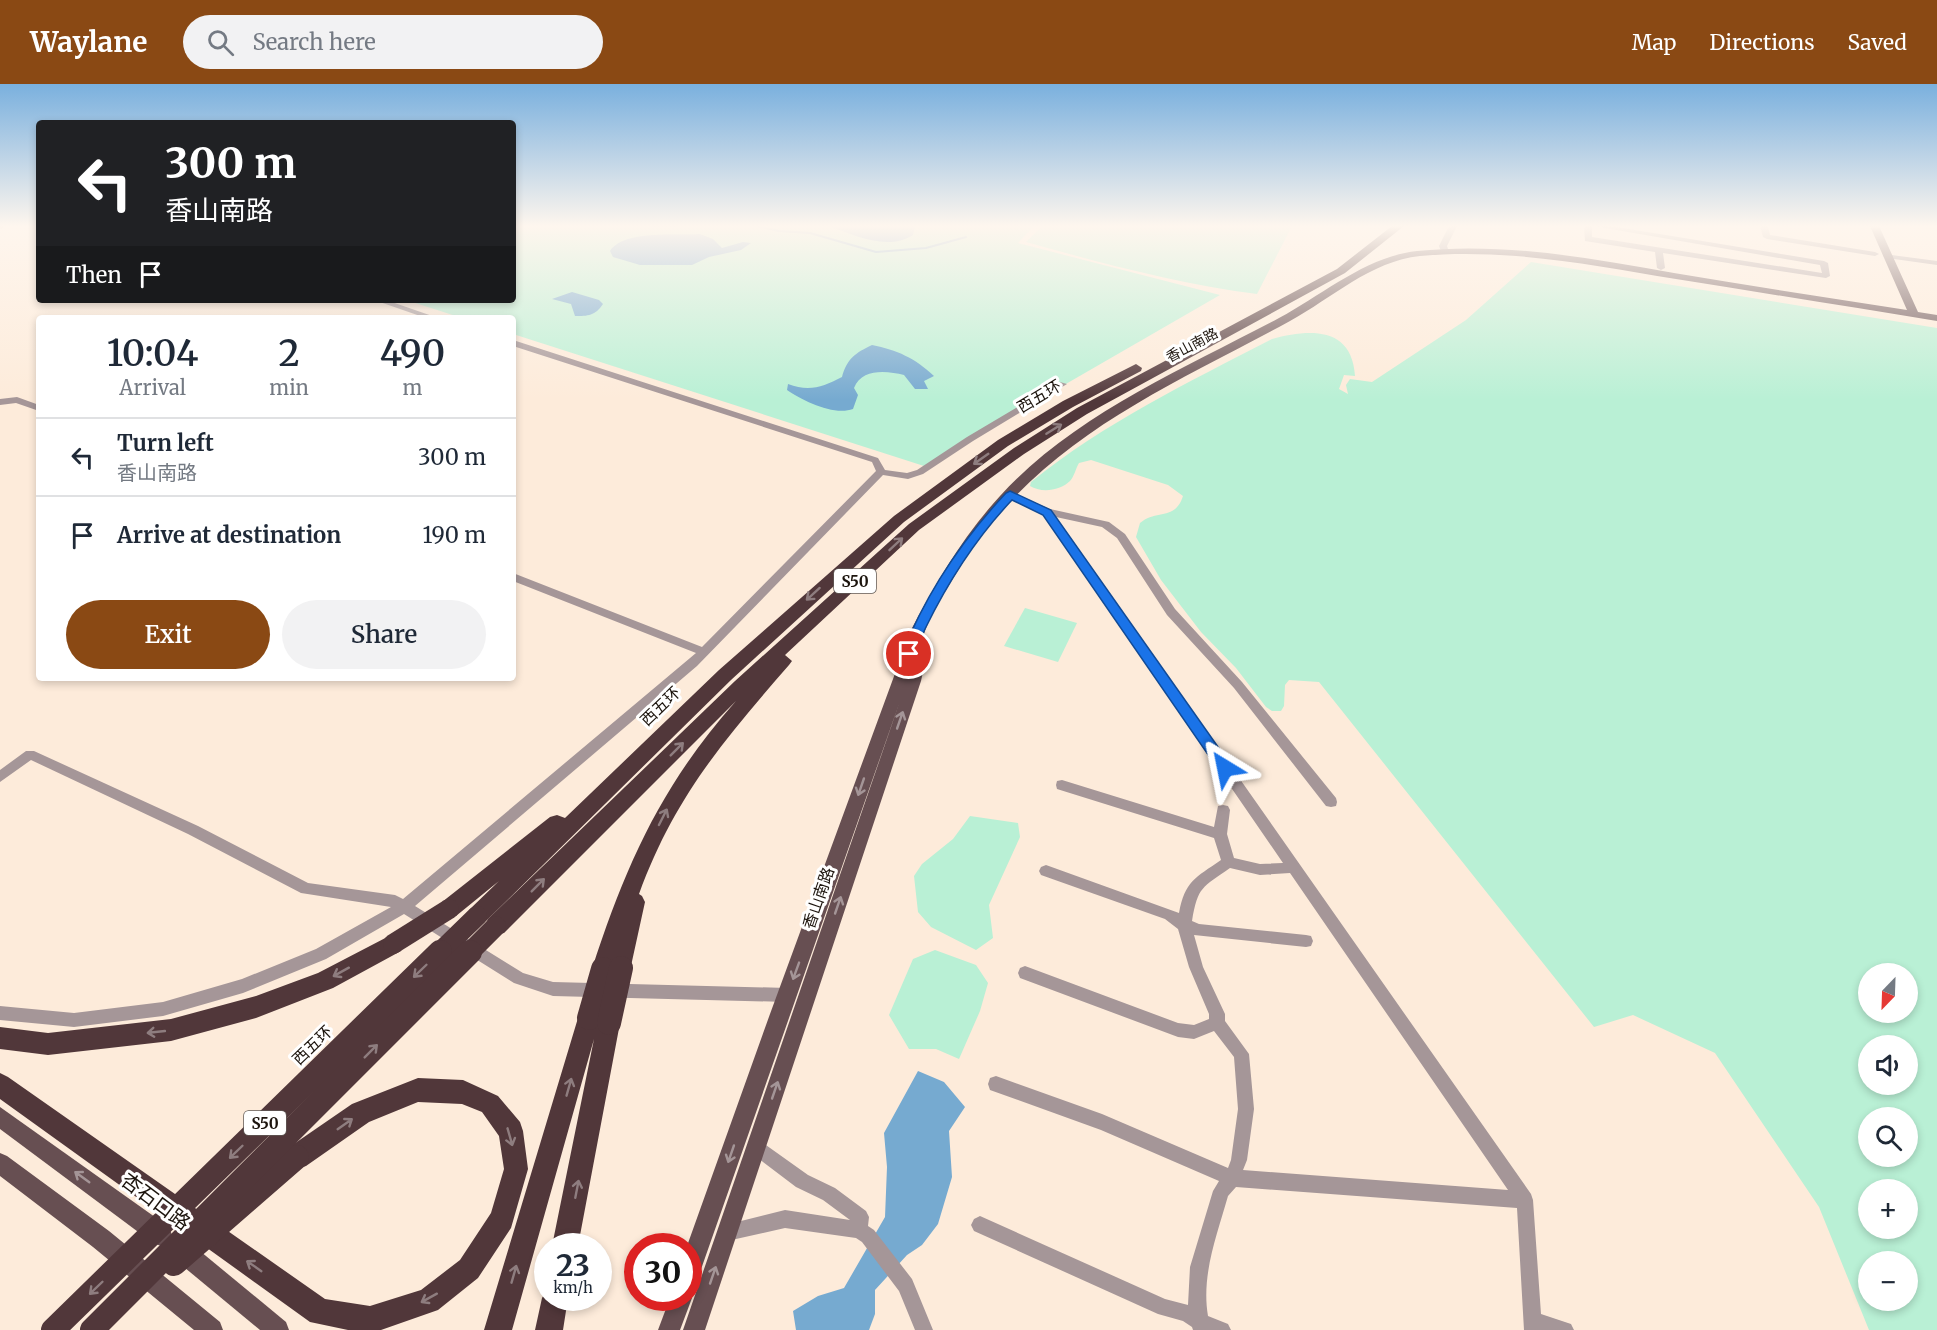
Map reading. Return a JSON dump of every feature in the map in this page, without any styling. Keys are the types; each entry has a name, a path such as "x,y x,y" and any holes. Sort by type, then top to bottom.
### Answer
{"highway":[{"name":"西五环","path":"53,1330 487,921 914,527 1019,451 1082,411 1269,304 1299,284"},
{"name":"西五环","path":"92,1330 487,921 634,762 814,593 899,519 1003,443 1068,404 1251,307 1287,302 1318,284"},
{"path":"498,1330 599,1020 645,851 672,800 701,757 832,602"},
{"path":"0,1038 48,1044 171,1030 256,1008 325,981 393,944 449,909 634,762"},
{"path":"567,1233 599,1020"},
{"path":"0,1085 320,1312 370,1320 429,1301 469,1269 502,1219 516,1169 511,1131 490,1104 463,1092 418,1090 362,1113 297,1158 97,1330"},
{"path":"549,1330 553,1311"}],"main road":[{"name":"香山南路","path":"702,1235 918,630 942,584 966,546 1010,495 1043,462 1103,418 1345,284"},
{"name":"香山南路","path":"1736,284 1907,311"},
{"name":"香山南路","path":"1753,284 1937,316"},
{"path":"1892,284 1907,311"},
{"path":"1897,284 1907,311"},
{"name":"香山南路","path":"694,1330 914,681 926,633 934,613 959,573 1006,509 1010,495"},
{"name":"杏石口路","path":"0,1117 208,1270 278,1330"},
{"path":"0,1162 110,1246 212,1330"},
{"path":"669,1330 676,1311"}],"street":[{"path":"387,303 425,315"},
{"path":"516,344 875,460 880,465 881,472"},
{"path":"881,472 908,477 920,472 970,438 1063,384"},
{"path":"0,402 17,400 36,407"},
{"path":"0,1013 74,1020 163,1009 243,986 321,954 405,906 704,652 881,472"},
{"path":"1010,495 1047,512 1105,524 1121,536 1171,612 1238,685 1331,802"},
{"path":"1047,512 1525,1200 1533,1325 1565,1330"},
{"path":"516,578 704,652"},
{"path":"0,777 30,754 193,830 306,889 395,901 519,978 553,988 787,995"},
{"path":"1062,784 1220,834"},
{"path":"1223,810 1220,834 1228,862"},
{"path":"1228,862 1254,870 1280,870 1293,867"},
{"path":"1201,1326 1197,1303 1199,1266 1221,1191 1232,1178 1239,1160 1246,1109 1241,1054 1217,1023 1217,1014 1196,967 1184,925 1189,896 1197,884 1228,862"},
{"path":"1046,871 1170,915 1184,925 1199,930 1306,941"},
{"path":"1025,973 1178,1030 1194,1032 1217,1023"},
{"path":"996,1084 1102,1122 1232,1178 1525,1200"},
{"path":"756,1146 802,1181 829,1194 860,1216 864,1233 906,1285 924,1330"},
{"path":"727,1232 785,1219 864,1233"},
{"path":"980,1225 1164,1308 1186,1313 1201,1326 1222,1330"}],"green space":[{"path":"516,284 1178,284 1220,295 924,466 516,335 516,315 453,315 415,303 516,303"},
{"path":"1197,284 1262,284 1257,294"},
{"path":"1506,284 1667,284 1937,328 1937,1330 1869,1330 1861,1311 1918,1311 1918,1251 1858,1251 1858,1303 1819,1207 1715,1053 1633,1015 1594,1027 1319,682 1289,680 1285,685 1284,706 1281,711 1272,711 1266,707 1236,668 1201,632 1161,580 1136,537 1140,523 1175,509 1183,496 1168,485 1091,460 1079,463 1071,479 1061,487 1045,490 1030,486 1031,482 1059,461 1117,422 1272,339 1314,333 1337,340 1346,348 1352,360 1355,376 1344,375 1339,389 1348,394 1346,385 1350,379 1372,382 1466,320"},
{"path":"1025,608 1077,623 1058,662 1004,646"},
{"path":"970,816 1018,823 1020,837 989,905 993,938 976,950 931,927 918,912 914,876 922,864 953,839"},
{"path":"935,950 976,965 988,983 980,1011 959,1059 936,1049 909,1049 889,1015 913,959"}],"water":[{"path":"572,292 599,300 603,304 591,314 575,316 571,304 552,299"},
{"path":"872,345 890,349 920,364 934,376 924,381 928,389 915,389 904,375 876,372 863,377 858,382 854,388 858,395 853,409 845,411 819,406 787,390 788,384 809,388 842,377 852,357"},
{"path":"918,1071 944,1082 965,1107 949,1131 952,1177 938,1224 922,1245 907,1255 875,1290 875,1314 869,1330 796,1330 793,1311 818,1296 844,1288 885,1217 887,1167 884,1133"}],"route":[{"path":"909,654 918,630 949,572 984,523 1010,495 1047,512 1225,768"}]}
